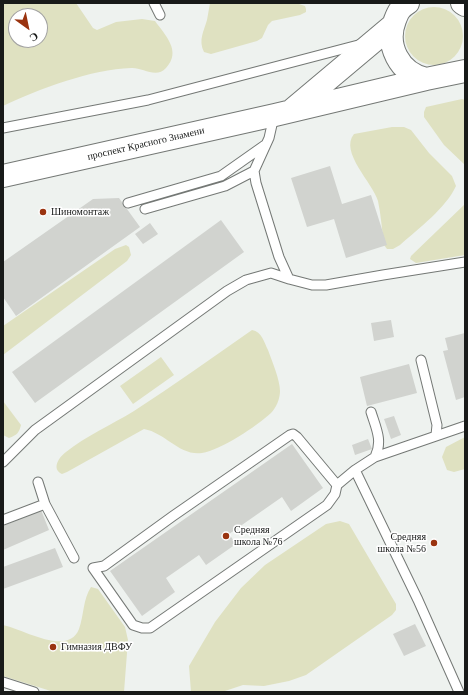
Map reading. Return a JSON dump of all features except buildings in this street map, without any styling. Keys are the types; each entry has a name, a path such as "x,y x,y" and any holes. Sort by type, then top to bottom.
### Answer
{"main road":[{"name":"проспект Красного Знамени","path":"408,3 401,7 393,25 391,38 393,50 406,70 418,77 426,79"},
{"path":"462,3 465,6"},
{"name":"проспект Красного Знамени","path":"282,113 393,25"},
{"name":"проспект Красного Знамени","path":"3,176 463,71"}],"lane":[{"path":"154,3 160,15"},
{"path":"3,128 148,100 374,40"},
{"path":"282,113 254,171 256,183 279,257 290,279"},
{"path":"128,202 221,176 266,144"},
{"path":"145,209 225,186 254,171"},
{"path":"3,462 35,430 227,291 246,280 271,273 312,285 326,285 465,262"},
{"path":"421,360 437,424 436,435"},
{"path":"371,412 380,446 375,457"},
{"path":"337,485 297,437 293,434 290,435 104,566 93,568 133,625 142,628 150,628 327,505 335,494 337,485 355,470 375,457 465,426"},
{"path":"355,470 418,600 459,692"},
{"path":"38,482 45,504 74,558"},
{"path":"3,520 45,504"},
{"path":"3,682 34,692"}],"green space":[{"path":"3,3 76,3 93,28 97,30 116,22 142,19 155,21 170,43 172,49 171,62 162,71 153,73 135,68 116,69 83,76 33,93 3,106"},
{"path":"210,3 296,3 305,6 306,12 300,15 272,21 268,25 262,38 257,41 211,54 204,52 202,48 202,36"},
{"path":"434,7 445,9 458,20 461,25 463,36 461,47 450,60 445,63 434,65 423,63 410,52 407,47 405,36 407,25 418,12 423,9"},
{"path":"462,99 465,100 465,165 444,145 424,117 426,107"},
{"path":"392,127 404,127 411,130 429,153 452,176 456,186 446,202 423,225 400,245 393,249 387,249 384,245 378,201 358,168 351,150 351,141 354,134"},
{"path":"465,204 465,255 416,263 410,259 411,256"},
{"path":"126,245 129,247 131,255 127,261 3,355 3,326 115,249"},
{"path":"252,330 258,333 264,341 276,370 280,391 275,409 257,424 238,437 210,451 202,453 186,451 152,431 144,429 67,472 62,474 59,472 57,469 57,463 63,454 90,436 134,411"},
{"path":"161,357 174,375 133,404 120,386"},
{"path":"3,401 21,425 17,433 9,438 3,435"},
{"path":"465,437 465,469 454,472 447,470 442,457 446,447"},
{"path":"340,521 349,524 396,604 396,610 392,615 306,675 289,681 264,686 243,685 222,692 191,692 189,666 215,622 241,588 265,565 326,524"},
{"name":"Гимназия ДВФУ","path":"91,587 98,589 125,627 128,640 124,692 54,692 3,676 3,625 44,639 65,641 73,637 79,629 86,597"}],"place":[{"name":"Шиномонтаж","path":"43,212"},
{"name":"Средняя школа №76","path":"226,536"},
{"name":"Средняя школа №56","path":"434,543"},
{"name":"Гимназия ДВФУ","path":"53,647"}]}
